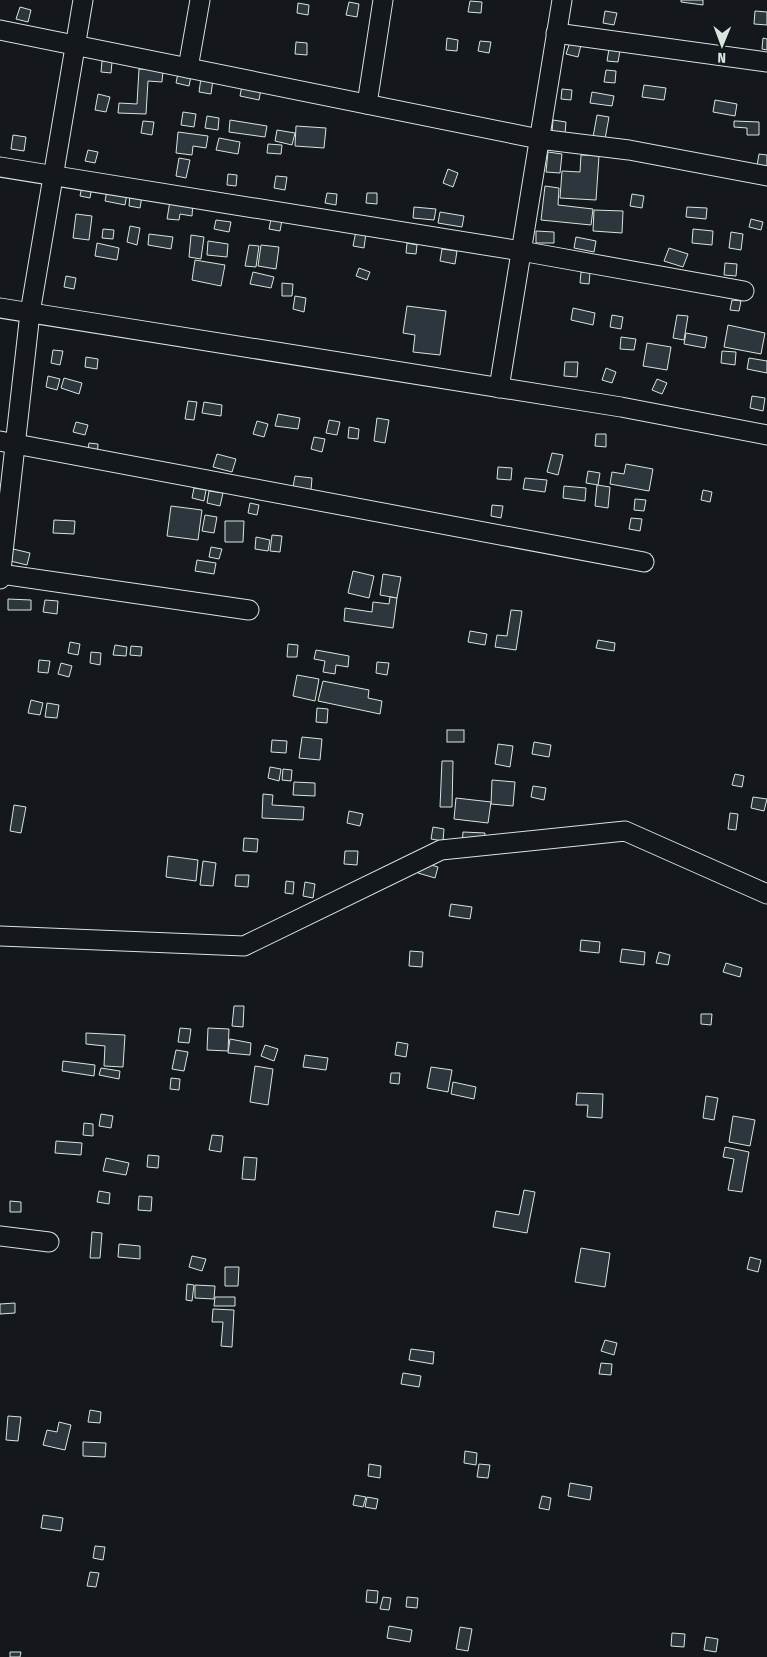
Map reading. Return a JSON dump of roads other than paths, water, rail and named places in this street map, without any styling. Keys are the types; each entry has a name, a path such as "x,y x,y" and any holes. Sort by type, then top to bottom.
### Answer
{"street":[{"path":"83,0 8,442 0,576 249,610"},
{"path":"188,68 200,0"},
{"path":"366,104 383,0"},
{"path":"499,388 562,0"},
{"path":"0,30 539,139 629,150 767,176"},
{"path":"556,33 767,62"},
{"path":"0,167 521,251 744,291"},
{"path":"0,308 620,407 767,435"},
{"path":"8,442 644,562"},
{"path":"0,936 244,946 441,850 625,831 767,894"},
{"path":"0,1236 49,1242"}]}
